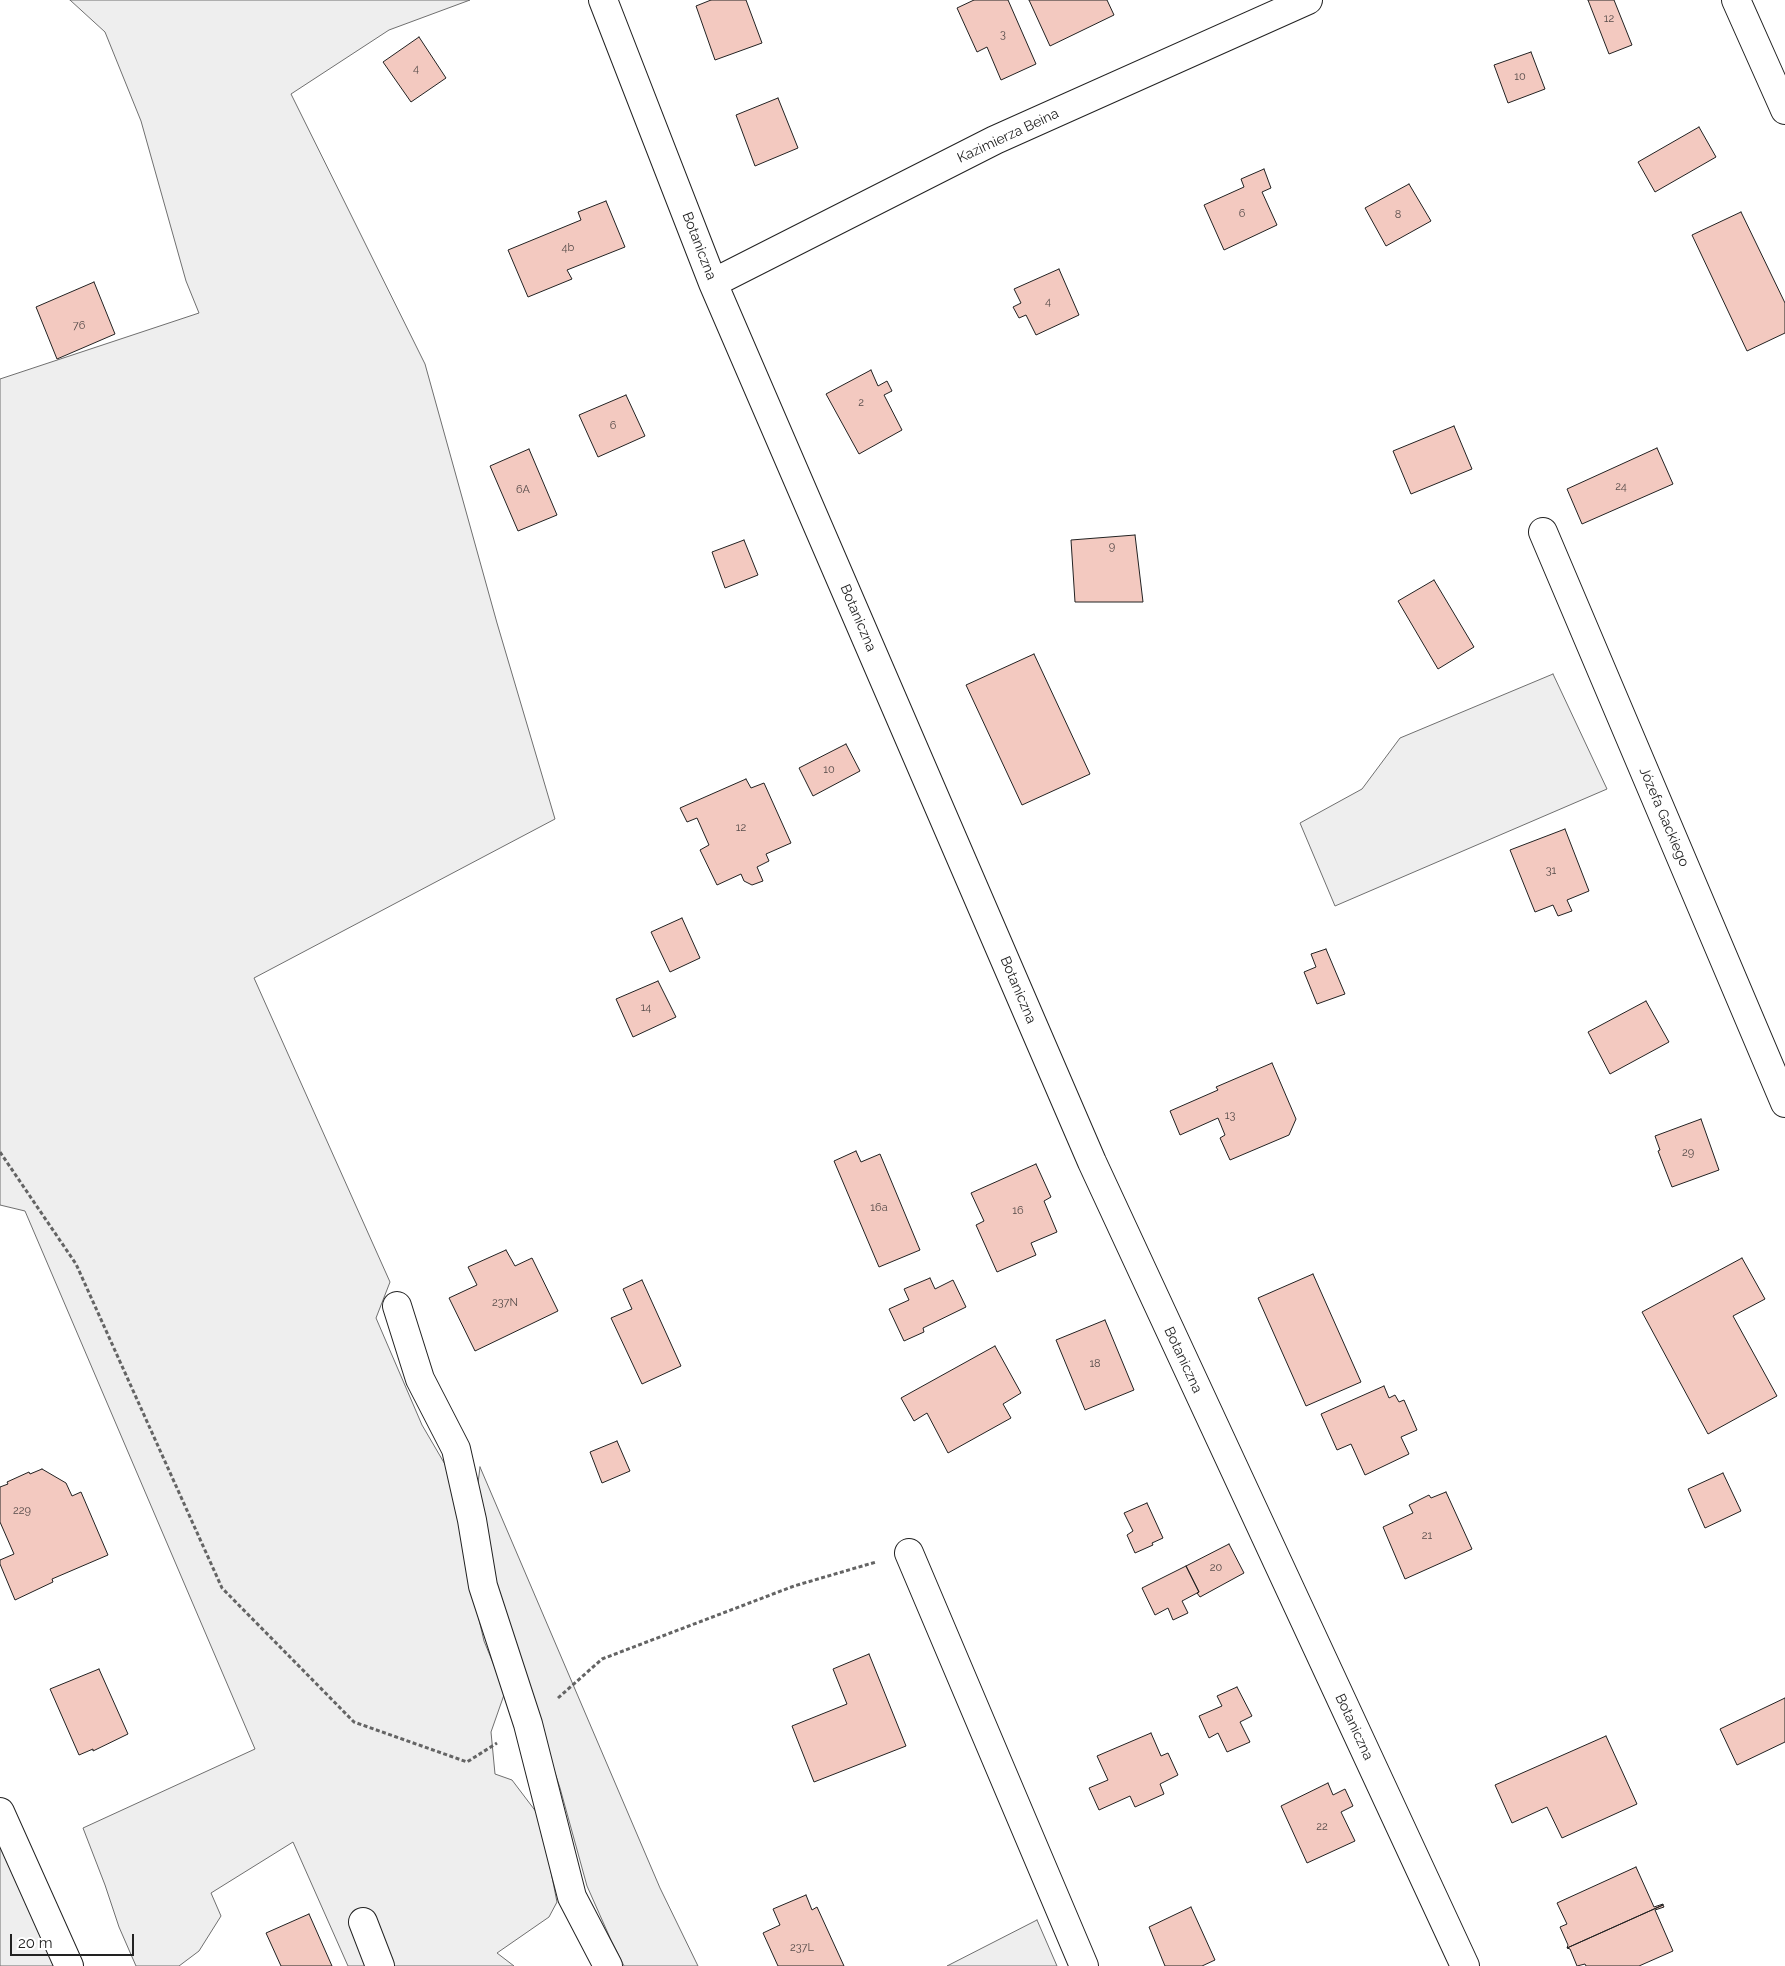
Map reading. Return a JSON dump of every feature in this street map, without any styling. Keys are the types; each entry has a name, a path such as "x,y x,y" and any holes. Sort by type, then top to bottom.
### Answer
{"street":[{"name":"Botaniczna","path":"603,0 713,283 1092,1162 1465,1966"},
{"name":"Kazimierza Beina","path":"713,283 995,140 1308,0"},
{"path":"1736,0 1785,110"},
{"name":"Józefa Gackiego","path":"1543,532 1785,1103"},
{"path":"397,1306 420,1379 456,1449 484,1586 528,1724 572,1897 608,1966"},
{"path":"909,1553 1084,1966"},
{"path":"0,1812 69,1966"},
{"path":"363,1922 380,1966"}],"path":[{"path":"0,1152 76,1264 222,1588 354,1722 467,1762 528,1724 602,1659 794,1586 909,1553"}],"shaded area":[{"path":"70,0 470,0 389,30 291,94 425,364 497,623 555,819 254,978 390,1282 376,1318 422,1425 453,1478 474,1598 484,1641 505,1692 491,1732 495,1774 512,1780 540,1817 557,1902 549,1917 497,1953 514,1966 348,1966 293,1842 211,1893 221,1916 199,1951 179,1966 136,1966 119,1927 83,1828 255,1749 25,1211 0,1205 0,379 199,313 186,281 141,121 105,32"},
{"path":"1553,674 1607,789 1335,906 1300,823 1362,789 1400,738"},
{"path":"480,1467 660,1888 698,1966 624,1966 587,1886 560,1788 484,1549 477,1491"},
{"path":"0,1843 55,1966 0,1966"},
{"path":"1037,1920 1057,1966 947,1966"}],"building":[{"path":"711,0 746,0 762,43 715,60 696,6"},
{"path":"974,0 1008,0 1036,64 1001,80 987,47 977,52 957,8"},
{"path":"1029,0 1107,0 1114,15 1050,46"},
{"path":"1588,0 1614,0 1632,45 1609,54"},
{"path":"419,37 446,78 411,102 383,62"},
{"path":"1531,52 1545,89 1508,103 1494,65"},
{"path":"778,98 798,148 755,166 736,115"},
{"path":"1699,127 1716,157 1655,192 1638,162"},
{"path":"1264,169 1271,188 1262,192 1277,225 1224,250 1204,205 1244,187 1241,179"},
{"path":"1409,184 1431,221 1386,246 1365,208"},
{"path":"606,201 625,247 567,270 572,279 528,297 508,250 581,220 578,212"},
{"path":"1741,212 1785,303 1785,333 1747,351 1692,235"},
{"path":"1059,269 1079,315 1036,335 1026,315 1019,318 1013,307 1021,303 1014,289"},
{"path":"94,282 115,334 57,359 36,307"},
{"path":"871,370 878,386 887,381 892,391 884,395 902,430 859,454 826,394"},
{"path":"626,395 645,436 598,457 579,415"},
{"path":"1454,426 1472,469 1411,494 1393,451"},
{"path":"1657,448 1673,484 1582,524 1567,489"},
{"path":"529,449 557,515 518,531 490,466"},
{"path":"1135,535 1143,602 1075,602 1071,540"},
{"path":"744,540 758,575 725,588 712,552"},
{"path":"1434,580 1474,647 1438,669 1398,601"},
{"path":"1034,654 1090,774 1022,805 966,685"},
{"path":"846,744 860,771 813,796 799,768"},
{"path":"746,779 751,788 764,783 791,843 766,854 769,861 757,867 763,881 752,885 744,881 741,874 717,885 700,850 709,845 697,818 687,822 680,808"},
{"path":"1565,829 1589,891 1567,900 1572,911 1558,916 1553,905 1535,912 1510,850"},
{"path":"682,918 700,958 670,972 651,932"},
{"path":"1326,949 1345,994 1317,1004 1304,972 1316,967 1311,954"},
{"path":"658,981 676,1017 633,1037 616,999"},
{"path":"1646,1001 1669,1042 1610,1074 1588,1032"},
{"path":"1272,1063 1296,1119 1289,1135 1230,1160 1220,1138 1225,1135 1218,1118 1180,1135 1170,1111 1218,1090 1216,1087"},
{"path":"1701,1119 1719,1170 1672,1187 1658,1151 1660,1150 1655,1136"},
{"path":"856,1151 861,1162 880,1154 920,1250 879,1267 834,1161"},
{"path":"1036,1164 1051,1197 1044,1201 1057,1232 1031,1243 1036,1255 997,1272 976,1225 984,1221 971,1193"},
{"path":"506,1250 515,1266 532,1258 558,1311 475,1351 449,1298 477,1285 468,1267"},
{"path":"1742,1258 1765,1299 1733,1316 1777,1396 1708,1434 1642,1312"},
{"path":"1313,1274 1361,1382 1306,1406 1258,1298"},
{"path":"930,1278 935,1289 953,1280 966,1307 923,1328 924,1332 904,1341 889,1309 909,1300 904,1289"},
{"path":"642,1280 681,1366 642,1384 611,1318 632,1309 623,1289"},
{"path":"1105,1320 1134,1390 1085,1410 1056,1340"},
{"path":"995,1346 1021,1393 1003,1404 1011,1418 948,1453 927,1413 914,1421 901,1398"},
{"path":"1384,1386 1389,1398 1395,1395 1399,1402 1404,1400 1417,1430 1401,1437 1409,1454 1365,1475 1351,1444 1337,1450 1321,1414"},
{"path":"617,1441 630,1471 602,1483 590,1452"},
{"path":"42,1469 66,1483 72,1496 81,1492 108,1555 52,1579 53,1582 15,1600 0,1564 0,1560 14,1554 0,1522 0,1487 29,1472 30,1474"},
{"path":"1723,1473 1741,1511 1705,1528 1688,1489"},
{"path":"1446,1492 1472,1549 1405,1579 1383,1527 1413,1513 1409,1505 1429,1495 1431,1498"},
{"path":"1147,1503 1163,1538 1135,1553 1127,1535 1133,1531 1124,1513"},
{"path":"1229,1544 1244,1573 1200,1597 1186,1566"},
{"path":"1186,1566 1199,1592 1182,1601 1188,1613 1173,1620 1168,1608 1155,1615 1142,1588"},
{"path":"869,1654 906,1746 814,1782 792,1726 847,1704 833,1669"},
{"path":"99,1669 128,1734 93,1751 93,1749 79,1755 50,1689"},
{"path":"1237,1687 1252,1716 1240,1722 1250,1742 1227,1752 1218,1733 1209,1738 1199,1716 1222,1706 1217,1696"},
{"path":"1785,1698 1785,1742 1737,1765 1720,1729"},
{"path":"1151,1733 1161,1756 1168,1753 1178,1775 1160,1784 1164,1794 1135,1807 1130,1796 1099,1810 1089,1788 1108,1780 1097,1756"},
{"path":"1606,1736 1637,1804 1562,1838 1547,1807 1512,1823 1495,1785"},
{"path":"1328,1783 1333,1795 1345,1789 1353,1806 1341,1812 1355,1841 1307,1863 1281,1806"},
{"path":"1636,1867 1654,1907 1663,1905 1567,1948 1568,1945 1560,1927 1567,1924 1557,1903"},
{"path":"806,1895 812,1910 817,1907 844,1966 778,1966 763,1933 780,1925 773,1909"},
{"path":"1663,1905 1664,1907 1655,1910 1673,1951 1639,1966 1586,1966 1585,1964 1577,1966 1570,1949 1567,1948"},
{"path":"1191,1907 1215,1960 1202,1966 1165,1966 1149,1927"},
{"path":"309,1914 332,1966 281,1966 266,1933"}]}
